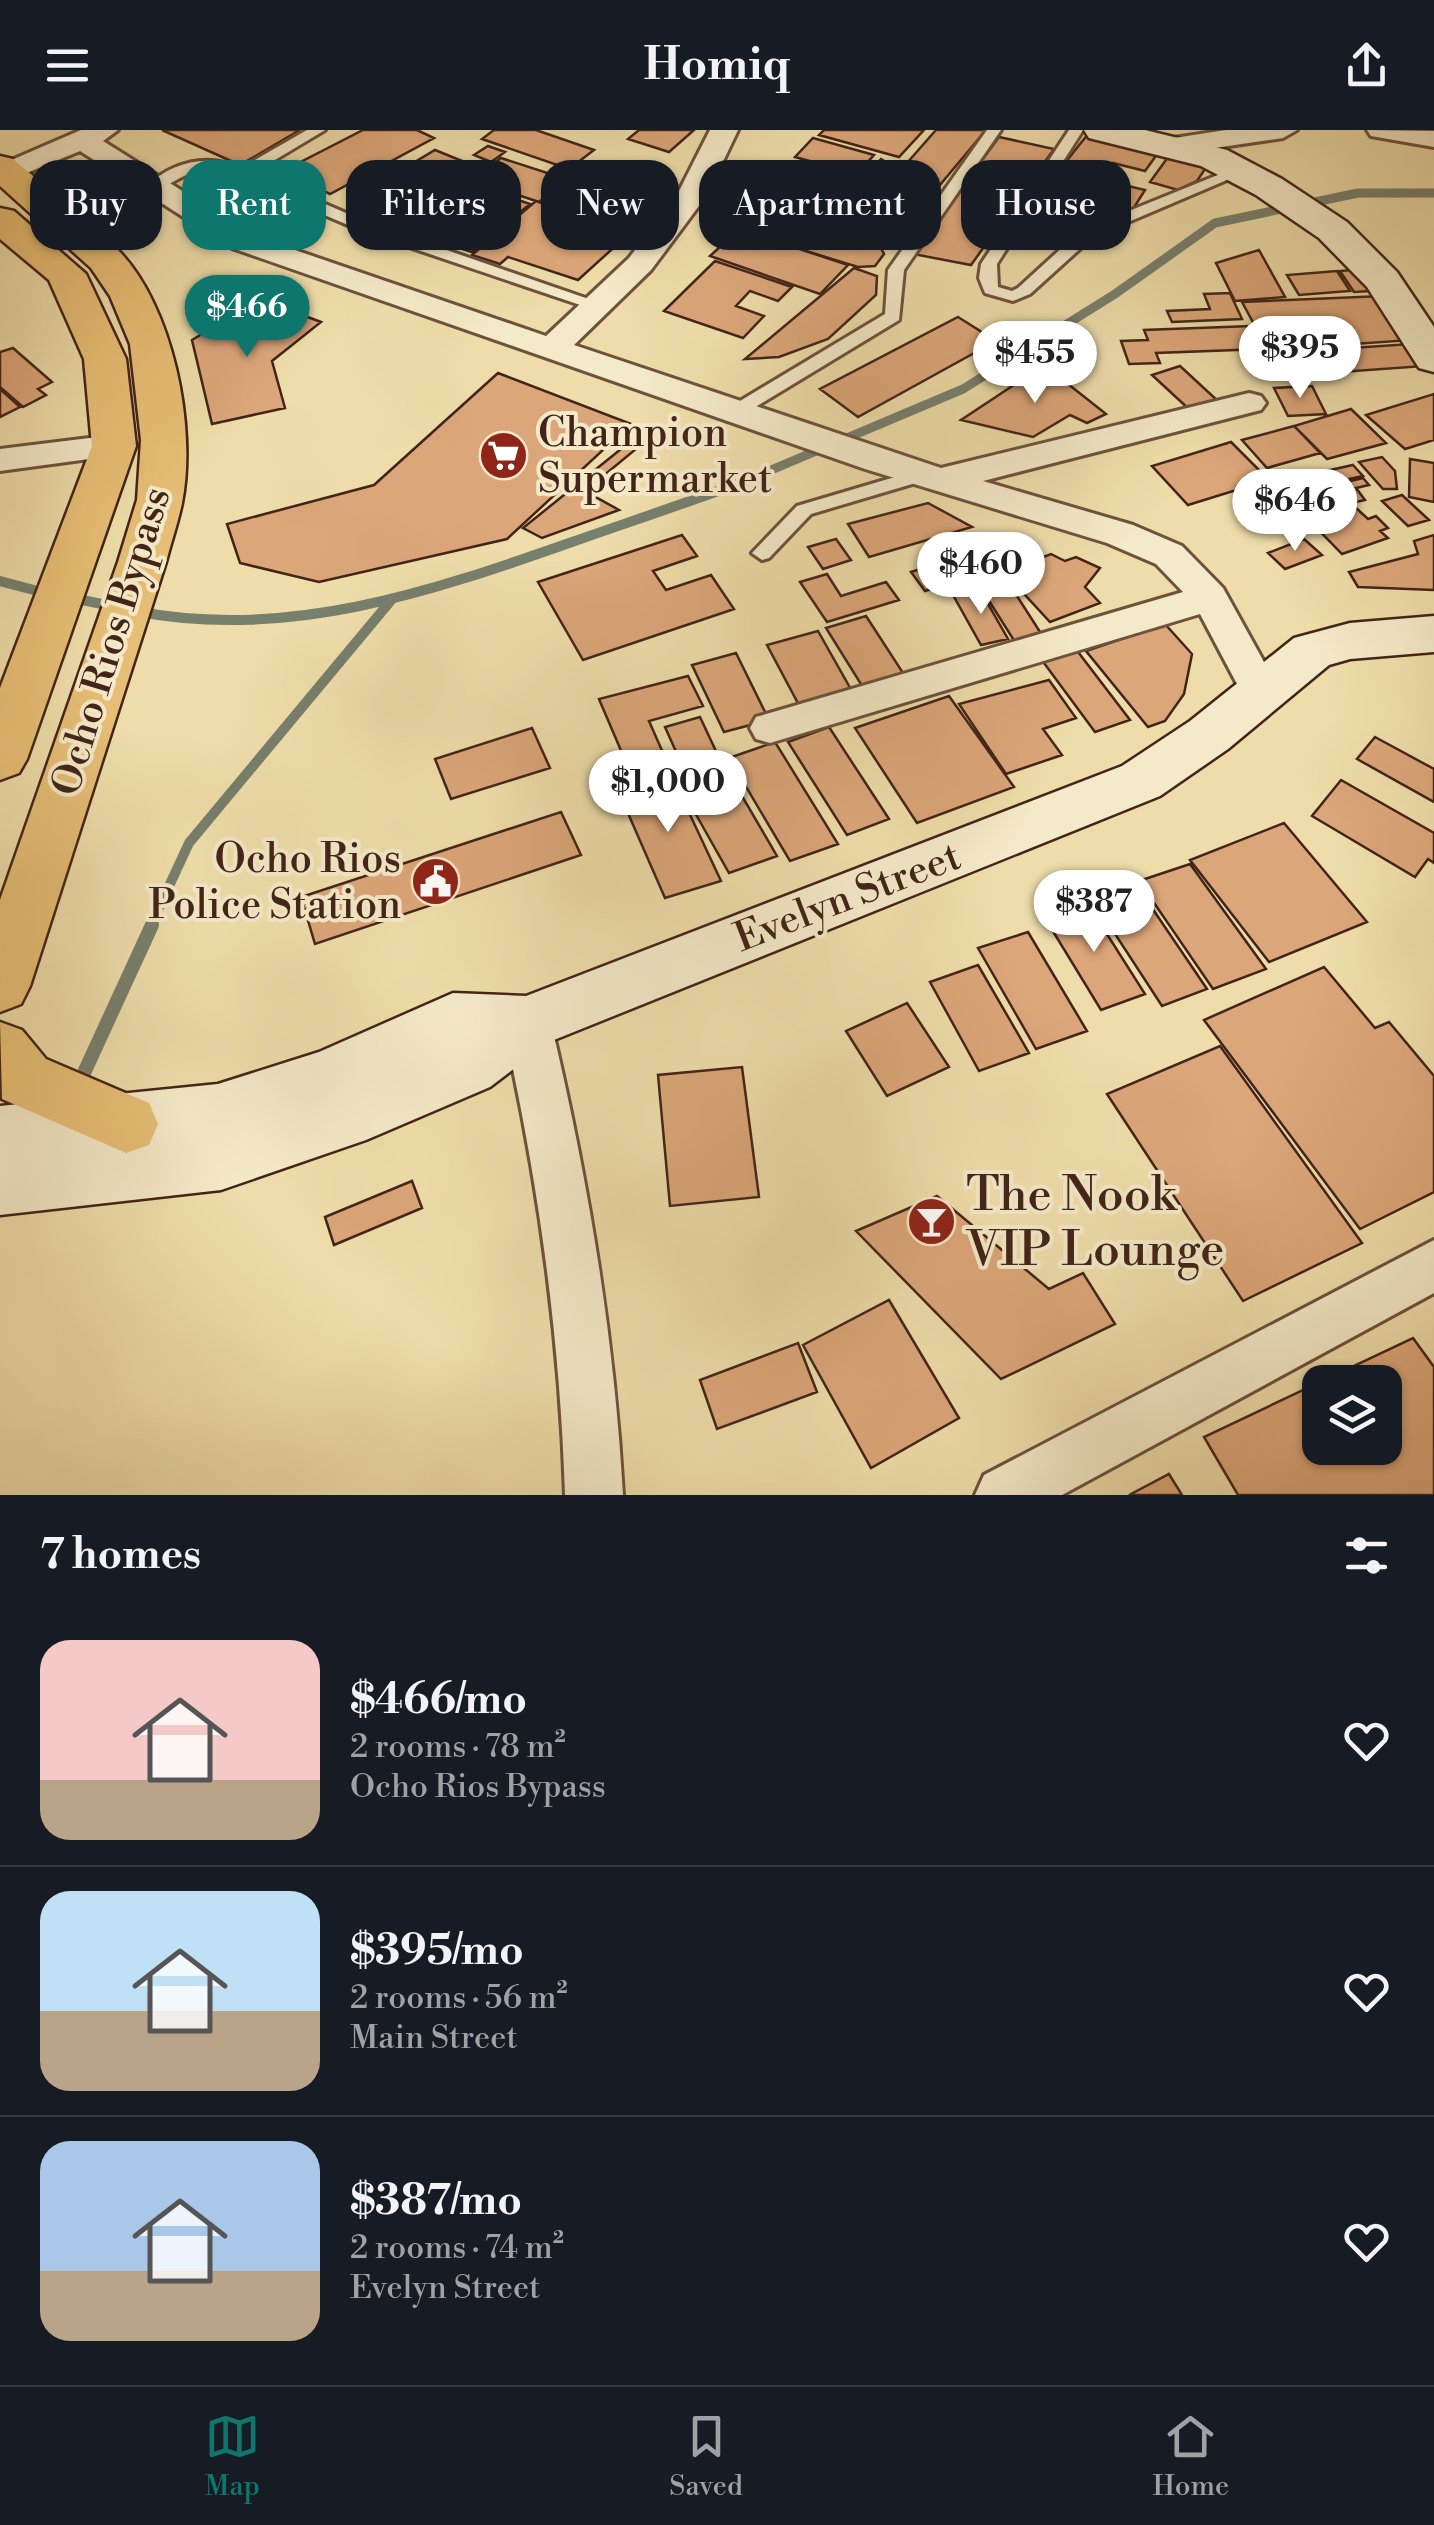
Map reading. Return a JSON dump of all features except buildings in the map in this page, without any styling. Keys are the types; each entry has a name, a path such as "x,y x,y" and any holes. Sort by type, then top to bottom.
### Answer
{"main road":[{"name":"Ocho Rios Bypass","path":"0,986 142,562 160,500 162,440 151,344 130,296 106,260 2,171"},
{"name":"Ocho Rios Bypass","path":"0,219 66,274 105,359 114,446 0,759"},
{"path":"0,1049 24,1079 126,1124"}],"street":[{"path":"551,349 640,264 692,195 724,130"},
{"path":"1102,130 1174,146 1253,178 1334,230 1383,280 1434,359"},
{"path":"1174,146 1284,130"},
{"path":"1253,178 1262,148 1284,130"},
{"path":"1380,130 1434,139"},
{"path":"2,171 94,135 122,160"},
{"path":"265,250 877,461 1120,534 1169,555 1210,597 1260,691 1332,678 1368,665 1430,657"},
{"path":"931,477 1249,403"},
{"path":"0,460 114,446"},
{"path":"770,728 1210,597"},
{"name":"Evelyn Street","path":"0,1184 220,1160 344,1119 468,1067 527,1023 1141,781 1209,735 1260,691"},
{"name":"Evelyn Street","path":"0,1135 218,1113 332,1076 452,1020 527,1023"},
{"path":"527,1023 559,1157 592,1409 594,1495"},
{"path":"1004,1495 1434,1265"}],"lane":[{"path":"264,160 318,130"},
{"path":"736,411 893,316 896,270 994,130"},
{"path":"1056,160 1076,130"},
{"path":"1131,219 1253,178"},
{"path":"326,210 598,305"},
{"path":"998,250 989,264 987,278 991,290 998,294 1024,292 1070,250"},
{"path":"762,553 804,510 931,477"}],"waterway":[{"path":"745,481 963,389 1115,294 1215,223 1358,193 1434,193"},
{"path":"393,598 519,561 751,479"},
{"path":"0,581 49,594"},
{"path":"72,598 117,607"},
{"path":"135,611 192,619 247,620 303,616 393,598"},
{"path":"150,927 189,843 393,598"},
{"path":"83,1075 152,925"}],"place":[{"name":"Champion Supermarket","path":"503,455"},
{"name":"Ocho Rios Police Station","path":"436,881"},
{"name":"The Nook VIP Lounge","path":"931,1221"}]}
